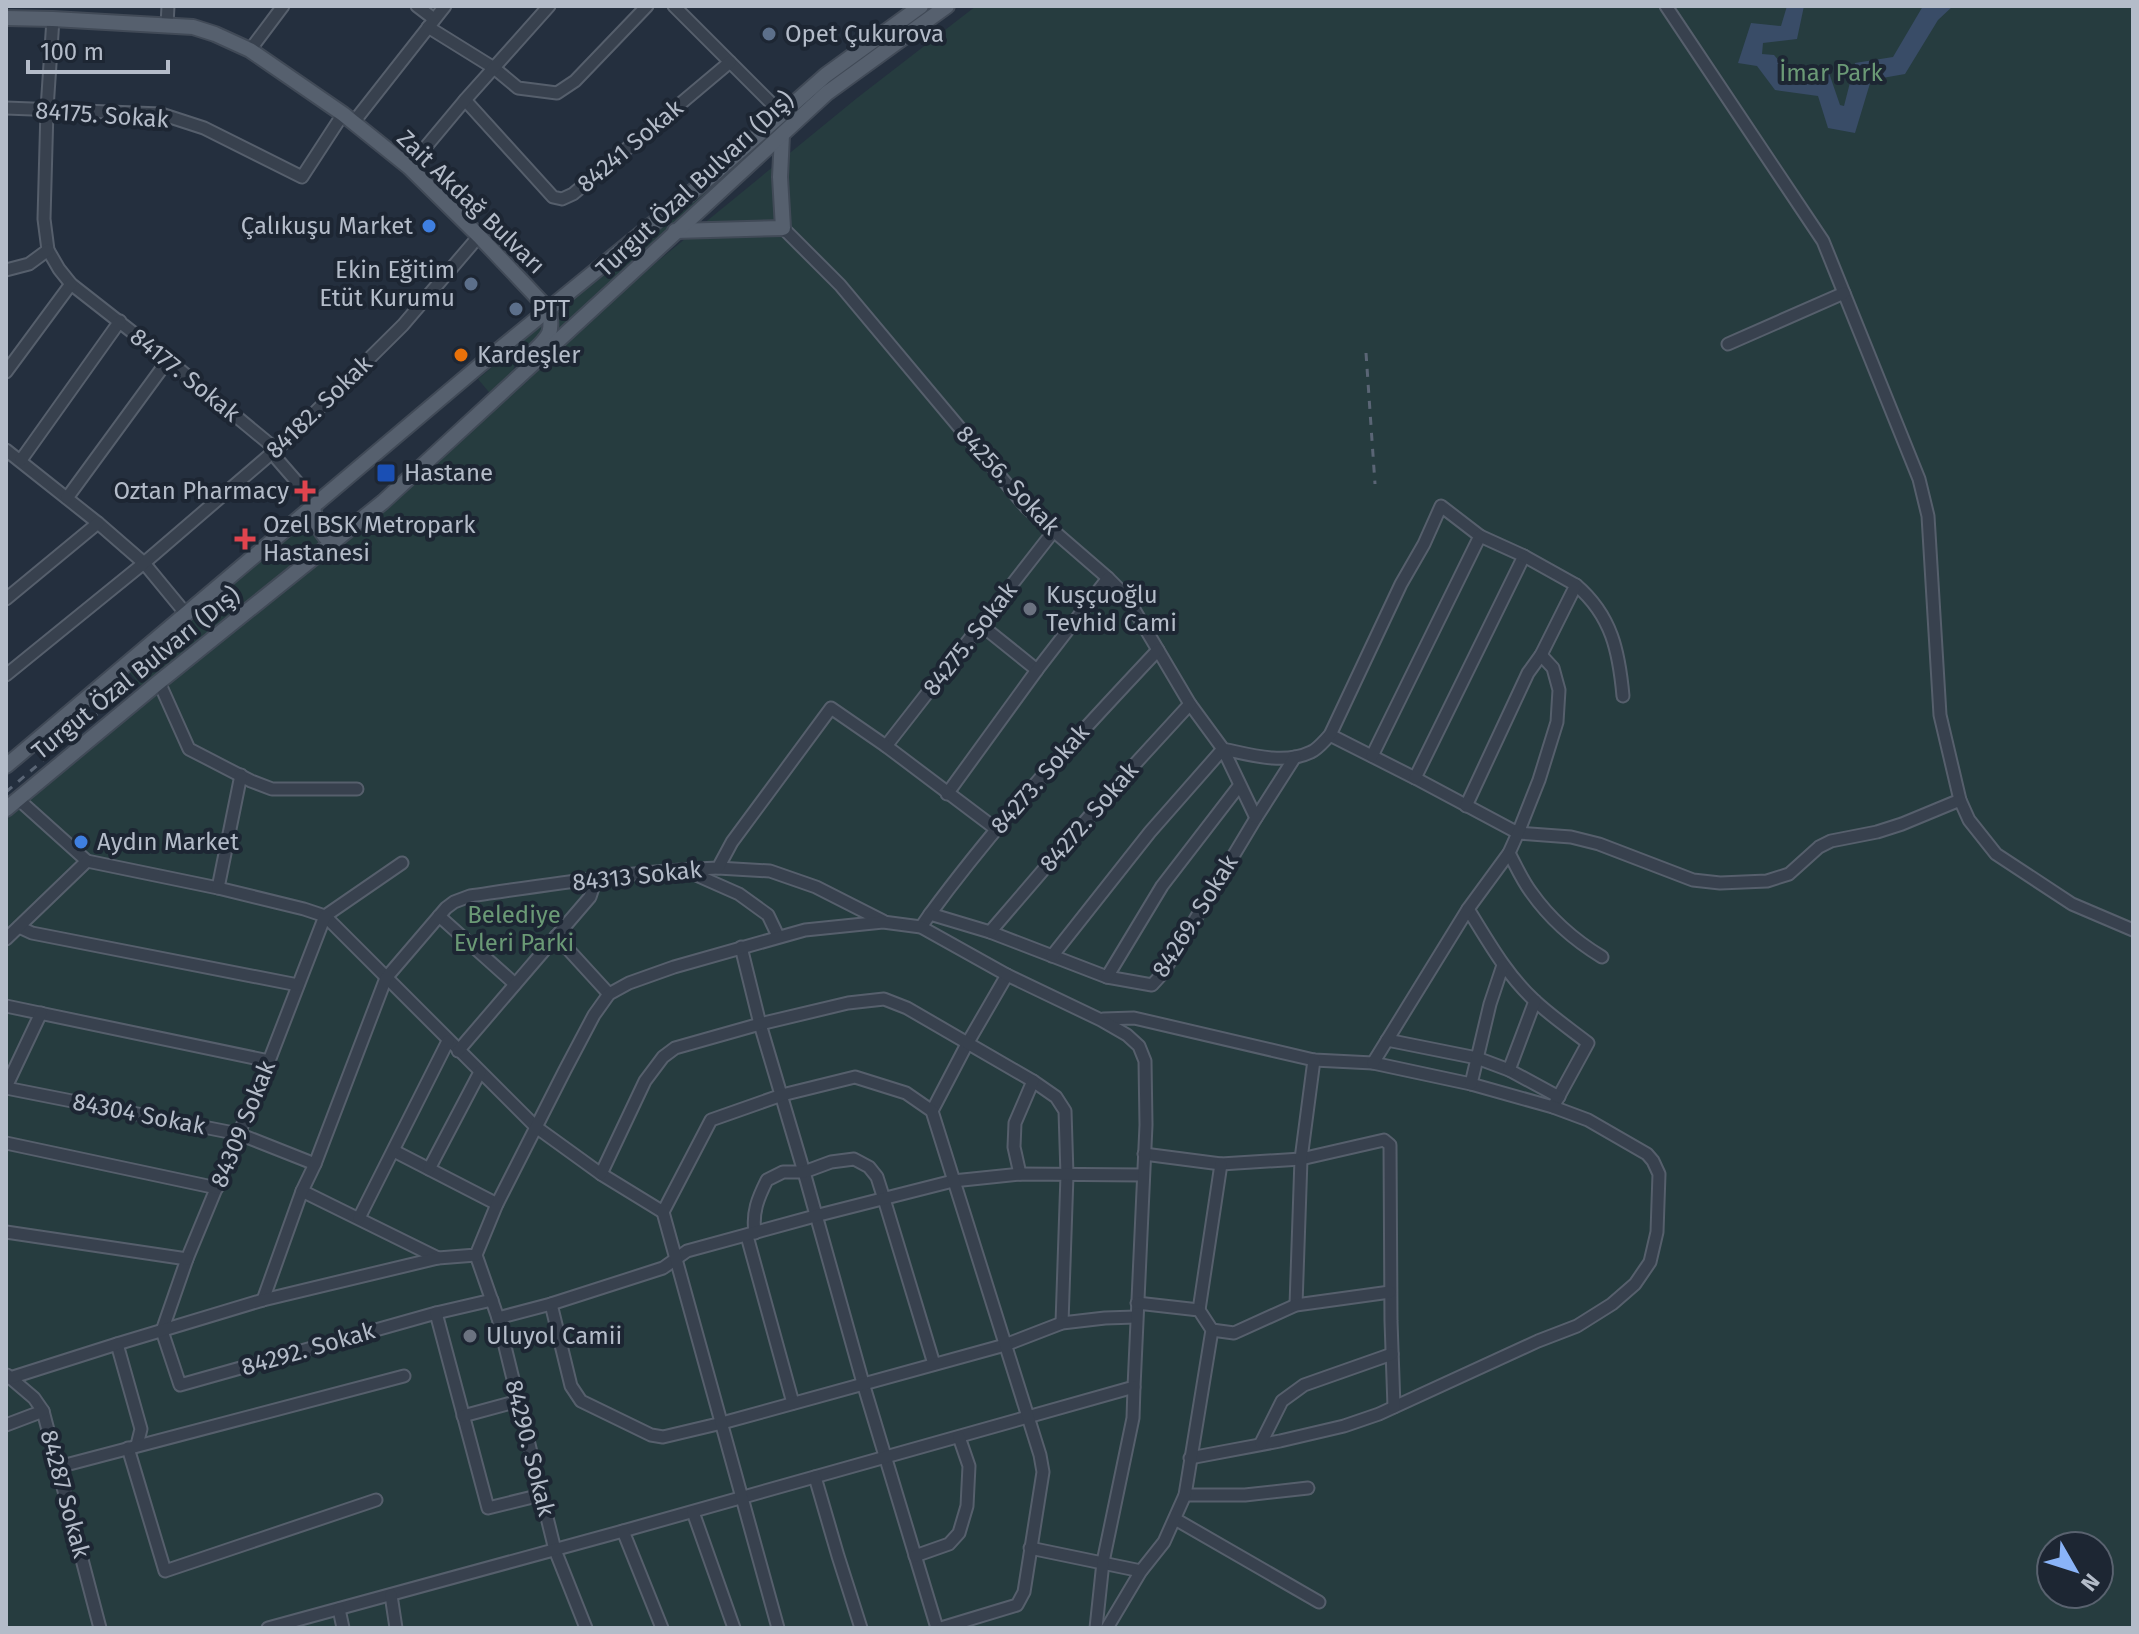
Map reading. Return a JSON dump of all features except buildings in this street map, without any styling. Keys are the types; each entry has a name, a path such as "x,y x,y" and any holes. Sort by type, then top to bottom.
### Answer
{"main road":[{"name":"Turgut Özal Bulvarı (Dış)","path":"6,766 479,366 714,174 826,75 921,6"},
{"name":"Turgut Özal Bulvarı (Dış)","path":"6,809 383,502 827,93 947,6"},
{"name":"Zait Akdağ Bulvarı","path":"6,18 193,27 250,50 348,118 409,167 549,310"},
{"path":"675,231 783,228 780,177 782,135"},
{"path":"503,393 515,369 548,338 552,326 549,310"},
{"path":"315,506 316,523 333,543"}],"street":[{"path":"167,25 168,6"},
{"path":"417,6 431,23 518,88 557,93 575,81 647,6"},
{"path":"348,118 445,6"},
{"path":"409,167 549,6"},
{"path":"674,6 782,114"},
{"path":"1666,6 1823,241 1919,479 1928,516 1940,715 1960,800 1969,820 1996,854 2072,904 2133,930"},
{"path":"250,50 277,8"},
{"name":"84177. Sokak","path":"53,19 44,219 48,250 71,284 272,446 277,459 315,506"},
{"name":"84241 Sokak","path":"465,100 553,197 562,199 573,194 730,62"},
{"name":"84175. Sokak","path":"6,108 161,114 204,128 302,177 348,118"},
{"name":"84256. Sokak","path":"783,228 840,285 1026,507 1126,596 1190,704 1223,749 1256,818"},
{"name":"84182. Sokak","path":"6,675 144,563 274,451 403,325 479,236"},
{"path":"6,270 29,264 48,250"},
{"path":"6,372 71,284"},
{"path":"1728,344 1844,293"},
{"path":"21,460 120,321"},
{"path":"67,498 168,360"},
{"path":"6,450 144,563 186,614"},
{"path":"1052,956 1150,832 1223,749 1260,756 1295,757 1314,751 1330,735 1441,506 1480,536 1576,585 1591,598 1607,624 1619,659 1623,696"},
{"path":"6,599 98,523"},
{"name":"84275. Sokak","path":"886,746 1053,532"},
{"path":"1372,756 1480,536"},
{"path":"1415,778 1524,556"},
{"path":"947,794 1108,578"},
{"path":"1466,806 1528,673 1541,655 1576,585"},
{"path":"981,625 1037,670"},
{"name":"84273. Sokak","path":"930,914 996,829 1081,730 1158,650"},
{"path":"1373,1063 1468,909 1509,853 1518,833 1557,722 1559,690 1553,668 1541,655"},
{"path":"159,682 189,749 272,789 357,789"},
{"name":"84272. Sokak","path":"990,932 1190,704"},
{"name":"84313 Sokak","path":"263,1300 302,1191 386,978 454,902 470,896 596,879 718,868 732,842 831,708 886,746"},
{"path":"1330,735 1518,833 1571,837 1599,844 1693,880 1720,883 1767,881 1789,874 1819,847 1831,841 1877,832 1960,800"},
{"path":"886,746 996,829"},
{"name":"84269. Sokak","path":"930,914 990,932 1107,977 1152,985 1163,973 1295,757"},
{"path":"218,888 241,775"},
{"path":"1107,977 1162,886 1239,786"},
{"path":"18,799 87,861 218,888 325,916 536,1127 601,1174 663,1212 778,1628"},
{"path":"1509,853 1530,891 1558,925 1602,957"},
{"path":"6,939 87,861"},
{"path":"325,916 402,863"},
{"path":"718,868 770,871 816,887 883,922"},
{"path":"683,869 739,894 768,915 778,936"},
{"path":"458,1051 590,897 596,879"},
{"path":"1468,909 1503,965 1535,1001 1588,1043 1556,1102"},
{"path":"921,927 930,914"},
{"name":"84309 Sokak","path":"162,1331 187,1259 325,916"},
{"path":"439,916 515,984"},
{"path":"8,1376 263,1300 438,1258 476,1255 497,1204 536,1127 594,1015 609,994 629,983 805,930 883,922 921,927 1007,975 1127,1035 1139,1046 1145,1061 1146,1125 1133,1418 1103,1562 1096,1628"},
{"path":"19,927 32,933 298,985"},
{"path":"556,936 609,994"},
{"path":"663,1212 711,1120 782,1095 855,1077 906,1093 932,1111 1030,1418 1043,1472 1024,1592 1017,1605 939,1628 863,1383 782,1095 760,1024 741,947"},
{"path":"1471,1084 1490,1004 1503,965"},
{"path":"932,1111 1007,975"},
{"path":"601,1174 645,1081 663,1057 675,1048 848,1003 884,999 907,1008 1033,1081 1056,1097 1065,1111 1067,1175 1062,1323"},
{"path":"1509,1070 1535,1001"},
{"path":"6,1006 269,1061"},
{"path":"6,1087 41,1013"},
{"path":"1101,1020 1134,1018 1314,1060 1373,1063 1556,1102"},
{"path":"1190,1458 1344,1426 1394,1407 1577,1326 1612,1304 1635,1284 1650,1262 1657,1232 1660,1182 1653,1161 1647,1154 1556,1102 1509,1070 1477,1058 1387,1040"},
{"path":"359,1218 448,1041"},
{"path":"1296,1305 1301,1159 1314,1060"},
{"path":"429,1169 480,1072"},
{"path":"1020,1174 1014,1147 1015,1123 1033,1081"},
{"name":"84304 Sokak","path":"6,1087 239,1134 315,1164"},
{"path":"1144,1154 1221,1164 1301,1159 1384,1140 1390,1145 1394,1407"},
{"path":"6,1143 217,1188"},
{"path":"394,1151 497,1204"},
{"path":"793,1403 751,1234 756,1204 767,1180 783,1172 804,1172 831,1162 854,1159 869,1167 877,1177 934,1364"},
{"path":"1107,1628 1141,1571 1164,1542 1185,1495 1212,1330 1199,1310 1221,1164"},
{"path":"498,1318 663,1268 687,1251 953,1181 1020,1174 1143,1175"},
{"path":"302,1191 438,1258"},
{"path":"6,1232 187,1259"},
{"name":"84290. Sokak","path":"476,1255 498,1318 555,1550 586,1628"},
{"path":"1212,1330 1234,1333 1296,1305 1390,1292"},
{"name":"84292. Sokak","path":"162,1331 180,1385 492,1300"},
{"path":"1137,1303 1199,1310"},
{"path":"551,1304 571,1386 581,1401 657,1436 722,1423 1005,1345 1062,1323 1136,1317"},
{"path":"436,1313 488,1508 541,1495"},
{"path":"117,1344 141,1429 132,1446 165,1571 376,1500"},
{"path":"1261,1443 1282,1401 1304,1385 1392,1354"},
{"name":"84287 Sokak","path":"8,1376 34,1398 43,1411 100,1628"},
{"path":"58,1467 404,1376"},
{"path":"268,1628 1134,1387"},
{"path":"463,1416 518,1401"},
{"path":"6,1425 43,1411"},
{"path":"915,1556 949,1544 959,1533 967,1506 969,1466 959,1437"},
{"path":"815,1477 861,1628"},
{"path":"1185,1495 1245,1495 1308,1488"},
{"path":"693,1512 734,1628"},
{"path":"1175,1519 1319,1602"},
{"path":"623,1531 662,1628"},
{"path":"1030,1548 1141,1571"},
{"path":"391,1595 396,1628"},
{"path":"339,1609 343,1628"}],"green space":[{"path":"932,6 937,6 791,117 556,334 558,311 740,160 831,79"},
{"path":"976,6 2133,6 2133,1628 6,1628 6,820 336,545 548,351 857,98"},
{"path":"544,323 545,333 540,341 515,365 508,384 493,397 478,379"},
{"path":"305,521 313,531 329,539 141,686 129,672"}],"water":[{"path":"1787,6 1804,6 1797,39 1763,43 1762,54 1774,55 1786,69 1829,73 1840,105 1844,106 1855,63 1893,57 1923,6 1953,6 1938,20 1905,74 1871,80 1855,133 1828,128 1818,96 1775,90 1757,66 1738,63 1751,23 1781,26"}],"railway":[{"path":"1366,353 1375,484"},
{"path":"6,792 135,682"}],"place":[{"name":"Opet Çukurova","path":"769,34"},
{"name":"Çalıkuşu Market","path":"429,226"},
{"name":"Ekin Eğitim Etüt Kurumu","path":"471,284"},
{"name":"PTT","path":"516,309"},
{"name":"Kardeşler","path":"461,355"},
{"name":"Hastane","path":"386,473"},
{"name":"Oztan Pharmacy","path":"305,491"},
{"name":"Ozel BSK Metropark Hastanesi","path":"245,539"},
{"name":"Kuşçuoğlu Tevhid Cami","path":"1030,609"},
{"name":"Aydın Market","path":"81,842"},
{"name":"Uluyol Camii","path":"470,1336"}],"park label":[{"name":"İmar Park","path":"1831,73"},
{"name":"Belediye Evleri Parki","path":"514,929"}]}
